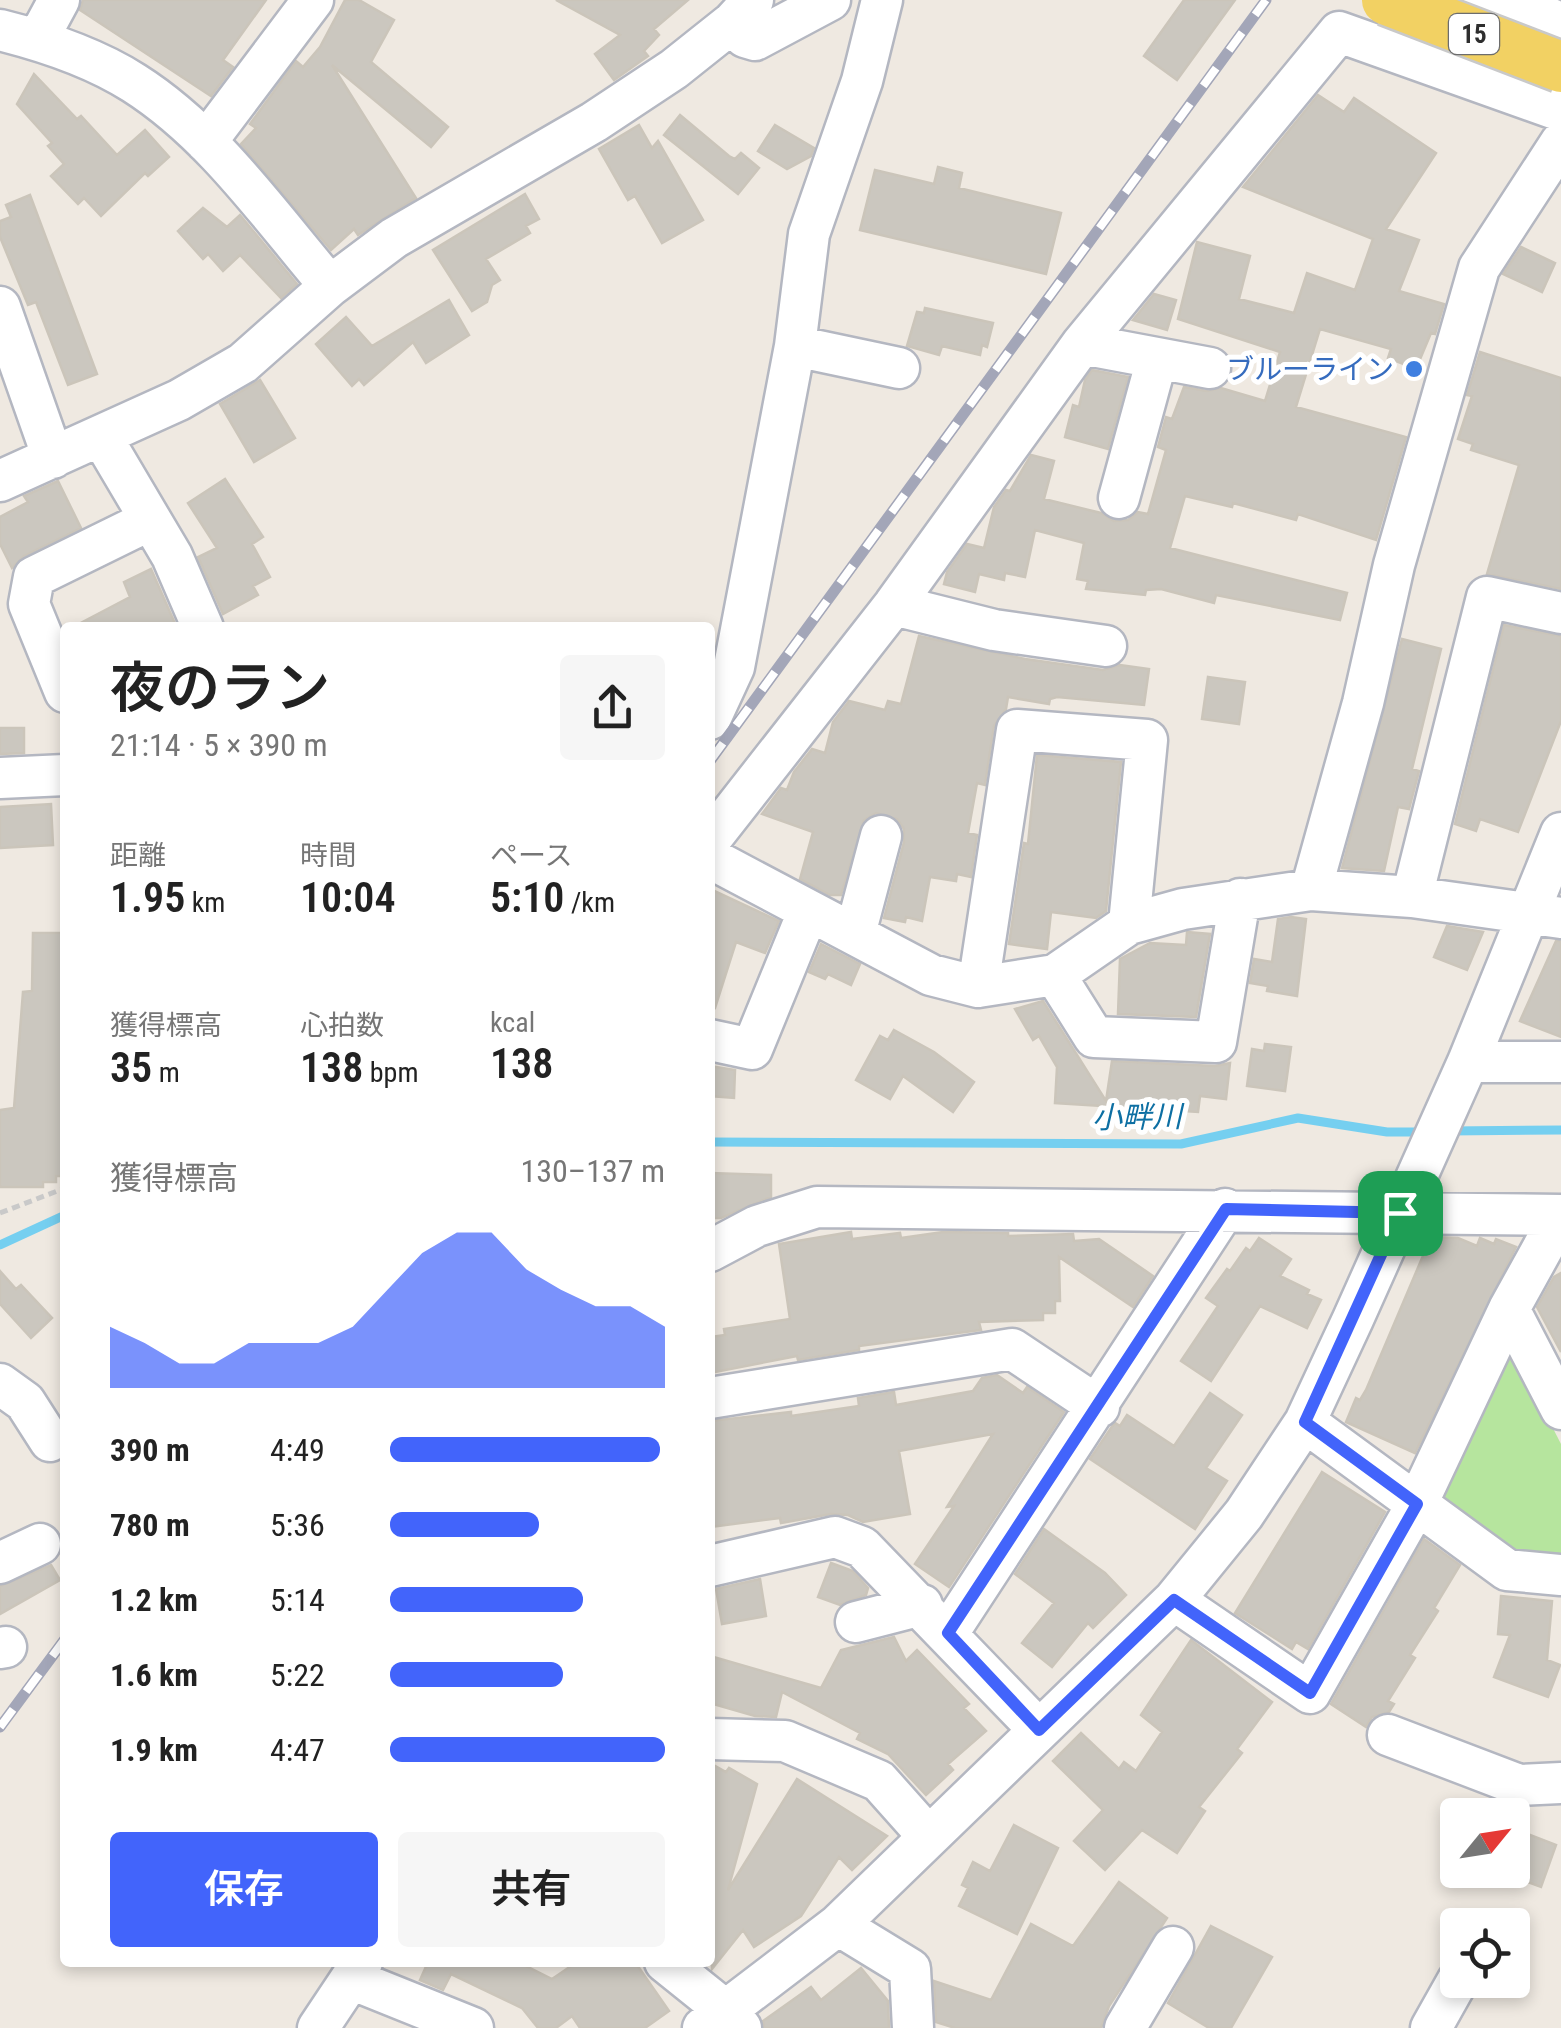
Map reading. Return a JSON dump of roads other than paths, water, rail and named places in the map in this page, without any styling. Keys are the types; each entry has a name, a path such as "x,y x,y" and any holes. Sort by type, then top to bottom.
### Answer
{"main road":[{"name":"15","path":"1387,0 1561,68"}],"street":[{"path":"59,0 19,34 134,82 206,142 330,286"},
{"path":"206,142 313,0"},
{"path":"743,11 745,37 755,40 830,0"},
{"path":"715,709 734,667 795,346 809,234 862,81 882,0"},
{"path":"1451,70 1480,0"},
{"path":"1504,0 1561,23"},
{"path":"0,481 179,400 243,362 330,286 394,238 594,122 674,69 743,11"},
{"path":"715,834 894,605 1082,344 1339,32 1561,110"},
{"path":"1311,890 1363,703 1394,565 1479,268 1561,142"},
{"path":"0,307 53,458"},
{"path":"1082,344 1210,368"},
{"path":"795,346 899,368"},
{"path":"1119,498 1157,359"},
{"path":"101,436 172,556 200,622"},
{"path":"60,680 29,604 34,577 150,520"},
{"path":"1412,897 1487,597 1561,612"},
{"path":"894,605 994,630 1106,646"},
{"path":"978,986 1017,730 1146,740 1129,924"},
{"path":"0,778 60,775"},
{"path":"670,1967 724,2022 838,1925 1174,1600 1244,1514 1305,1422 1464,1070 1544,915 1561,833"},
{"path":"855,934 881,836"},
{"path":"715,861 932,975 978,986 1055,975 1129,924 1240,899 1311,890 1412,897 1544,915"},
{"path":"1055,975 1094,1037 1216,1042 1240,899"},
{"path":"715,1041 752,1049 808,912"},
{"path":"1464,1070 1561,1062"},
{"path":"715,1248 757,1226 817,1207 1226,1209 1404,1204 1561,1215 1508,1309 1417,1504 1310,1693 1174,1600"},
{"path":"935,1619 1099,1407 1226,1209"},
{"path":"1508,1309 1561,1409"},
{"path":"715,1397 1012,1349 1099,1407"},
{"path":"0,1384 25,1402 50,1441"},
{"path":"1305,1422 1507,1570 1561,1575"},
{"path":"715,1565 835,1538 862,1547 1039,1730"},
{"path":"0,1563 40,1544"},
{"path":"856,1622 935,1619"},
{"path":"1388,1735 1519,1786 1561,1783"},
{"path":"715,1739 785,1740 879,1782 928,1836"},
{"path":"838,1925 910,1969 913,2028"},
{"path":"1125,2028 1173,1947"},
{"path":"318,2028 356,1971 473,2028"},
{"path":"1431,2028 1448,1998"}],"waterway":[{"name":"小畔川","path":"715,1142 1181,1144 1298,1118 1387,1132 1423,1132"},
{"name":"小畔川","path":"1449,1131 1561,1130"},
{"name":"小畔川","path":"0,1245 60,1217"}],"railway":[{"path":"715,754 1266,0"},
{"path":"0,1727 60,1646"}],"place":[{"name":"ブルーライン","path":"1414,369"}]}
